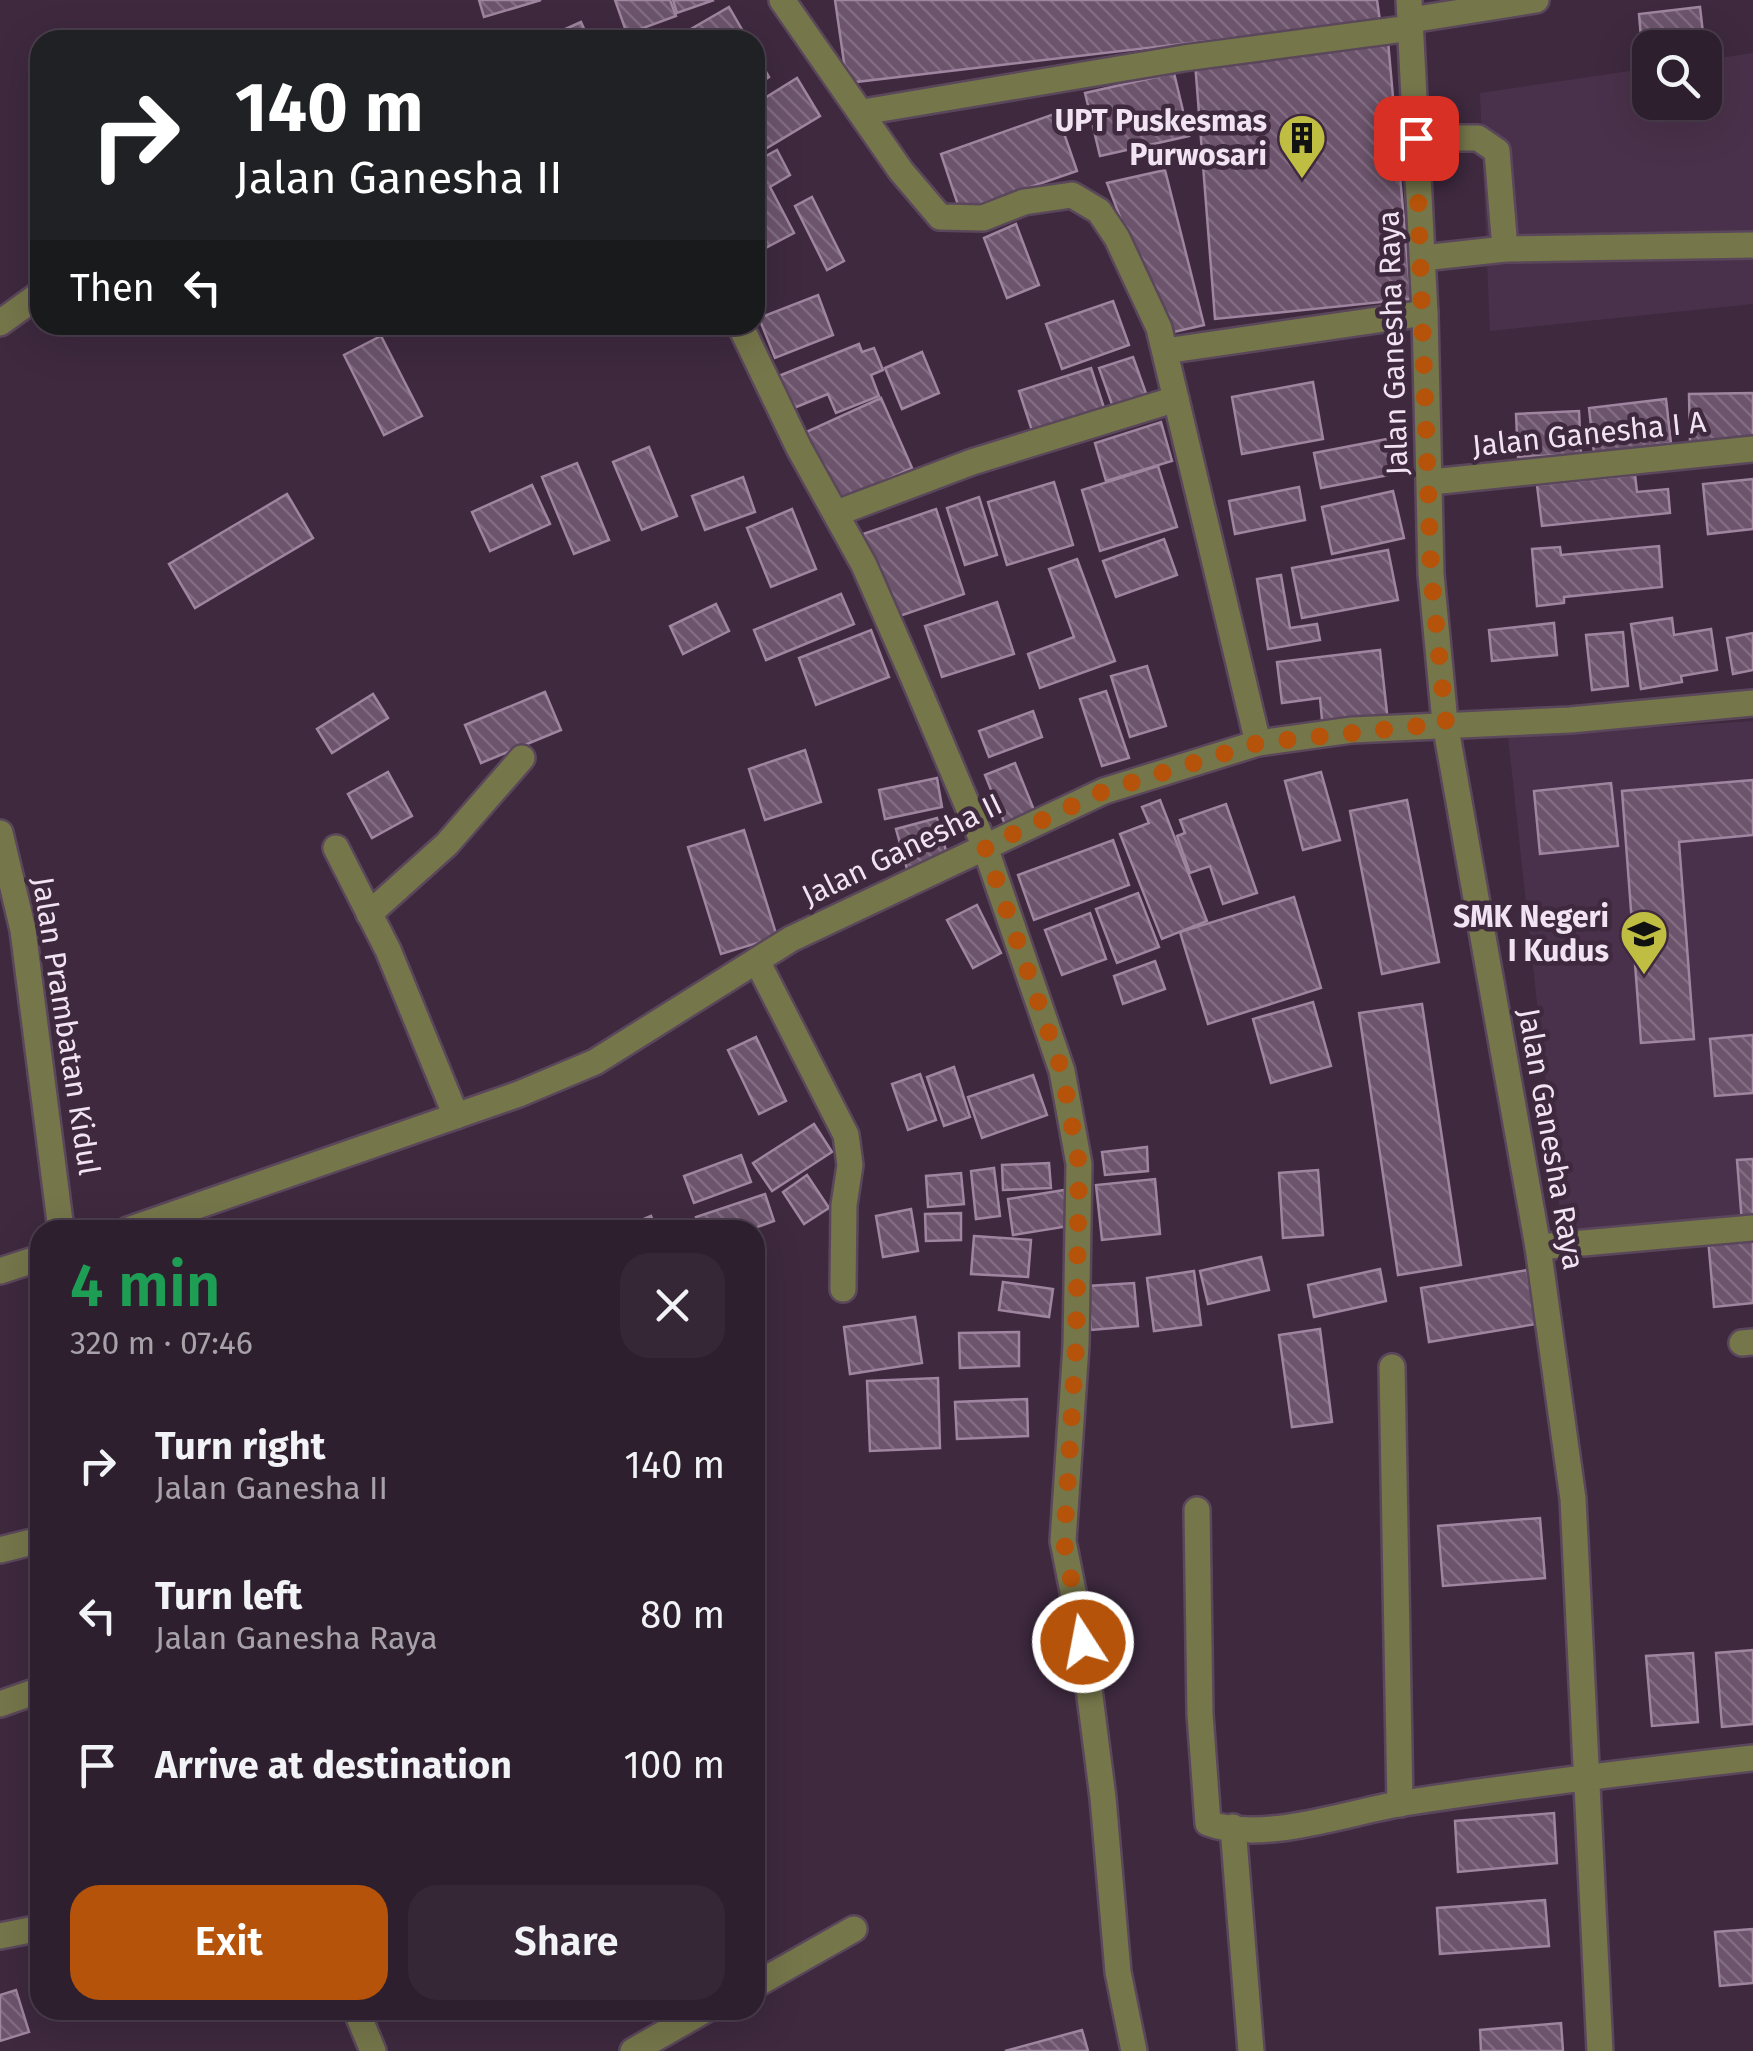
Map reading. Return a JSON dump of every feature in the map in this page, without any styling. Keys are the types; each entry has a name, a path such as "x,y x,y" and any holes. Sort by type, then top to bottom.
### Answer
{"street":[{"path":"782,0 902,172 940,217 984,218 1052,196 1072,195 1088,202 1118,238 1140,279 1165,351 1258,743"},
{"path":"863,112 1410,16 1536,0"},
{"name":"Jalan Ganesha Raya","path":"1410,16 1423,258 1431,574 1446,723 1538,1247 1573,1498 1600,2051"},
{"path":"1416,138 1478,138 1497,150 1505,249"},
{"path":"1423,258 1505,249 1753,245"},
{"path":"0,323 30,301"},
{"path":"1165,351 1425,313"},
{"path":"745,335 799,448 864,565 985,847 1062,1071 1079,1164 1076,1345 1064,1542 1083,1642 1103,1798 1118,1972 1134,2051"},
{"path":"837,513 972,462 1176,400"},
{"name":"Jalan Ganesha I A","path":"1430,482 1753,449"},
{"name":"Jalan Ganesha II","path":"157,1220 456,1116 595,1062 791,939 1104,791 1258,743 1446,723 1570,720 1753,703"},
{"path":"369,914 448,844 522,758"},
{"name":"Jalan Prambatan Kidul","path":"1,839 24,930 61,1220"},
{"path":"336,848 369,914 456,1116"},
{"path":"757,961 850,1147 843,1290"},
{"path":"1538,1247 1753,1228"},
{"path":"0,1271 30,1261"},
{"path":"1392,1368 1400,1804"},
{"path":"1197,1510 1204,1815 1208,1823 1233,1827 1312,1825 1400,1804 1753,1758"},
{"path":"0,1550 30,1542"},
{"path":"0,1704 30,1694"},
{"path":"1233,1827 1251,2051"},
{"path":"765,1979 854,1928"},
{"path":"0,1936 30,1930"},
{"path":"360,2020 373,2051"},
{"path":"633,2051 687,2020"}],"shaded area":[{"path":"1753,53 1753,304 1490,331 1480,93 1632,71 1632,120 1722,120 1722,58"},
{"name":"SMK Negeri I Kudus","path":"1753,721 1753,1217 1562,1232 1508,737"}],"building":[{"path":"479,0 541,0 484,17"},
{"path":"615,0 670,0 676,16 638,30 626,30"},
{"path":"673,0 714,0 677,13"},
{"path":"835,0 1377,0 1380,21 847,83"},
{"path":"729,7 742,30 689,30"},
{"path":"1700,7 1703,30 1640,30 1639,14"},
{"path":"581,22 585,30 563,30"},
{"name":"UPT Puskesmas Purwosari","path":"1388,41 1411,299 1215,319 1195,62"},
{"path":"1174,73 1189,136 1100,156 1085,93"},
{"path":"797,78 820,116 765,149 765,98"},
{"path":"1057,113 1077,171 960,211 941,154"},
{"path":"777,150 790,175 770,187 794,233 765,248 765,157"},
{"path":"1165,170 1204,325 1165,334 1107,183"},
{"path":"812,197 844,261 827,270 795,206"},
{"path":"1016,224 1039,285 1007,298 984,238"},
{"path":"818,295 833,335 775,358 765,333 765,316"},
{"path":"1113,301 1129,345 1062,369 1046,324"},
{"path":"381,336 422,416 384,435 344,355"},
{"path":"859,344 862,352 874,348 883,370 871,375 879,396 836,413 828,394 784,412 771,379"},
{"path":"922,352 939,393 902,409 885,368"},
{"path":"1133,357 1148,399 1114,410 1099,368"},
{"path":"1091,368 1107,417 1035,440 1019,391"},
{"path":"1313,382 1323,439 1242,454 1232,397"},
{"path":"1753,393 1753,441 1690,442 1689,394"},
{"path":"881,398 912,468 838,502 806,432"},
{"path":"1666,399 1671,443 1594,453 1589,408"},
{"path":"1579,411 1581,454 1518,457 1516,414"},
{"path":"1161,422 1172,461 1106,481 1095,443"},
{"path":"1387,439 1394,474 1321,488 1314,453"},
{"path":"649,447 677,516 642,530 613,462"},
{"path":"577,463 609,540 574,554 542,477"},
{"path":"1158,466 1177,527 1100,551 1082,490"},
{"path":"1635,475 1637,492 1668,489 1670,513 1542,526 1537,485"},
{"path":"743,477 755,512 705,530 692,496"},
{"path":"1753,479 1753,529 1708,534 1703,484"},
{"path":"1054,482 1073,545 1007,565 988,502"},
{"path":"532,485 550,524 490,551 472,512"},
{"path":"1299,487 1305,520 1235,534 1229,501"},
{"path":"1393,491 1404,538 1332,554 1322,507"},
{"path":"287,494 313,538 195,608 169,564"},
{"path":"979,497 997,555 965,565 947,508"},
{"path":"792,509 816,569 771,587 747,528"},
{"path":"936,509 964,594 891,619 863,534"},
{"path":"1164,539 1177,575 1116,597 1103,561"},
{"path":"1659,546 1662,587 1564,597 1564,603 1537,606 1532,549 1560,547 1561,555"},
{"path":"1388,550 1398,600 1302,618 1292,568"},
{"path":"1077,559 1115,661 1040,688 1028,654 1074,637 1049,569"},
{"path":"1281,575 1290,628 1317,624 1320,640 1268,649 1257,579"},
{"path":"841,594 854,624 766,660 754,630"},
{"path":"997,602 1014,654 942,677 925,626"},
{"path":"716,604 729,631 683,654 670,626"},
{"path":"1672,618 1674,635 1711,629 1717,670 1681,676 1682,682 1641,689 1631,624"},
{"path":"1554,623 1557,655 1492,661 1489,630"},
{"path":"871,630 889,677 816,705 799,658"},
{"path":"1623,632 1628,686 1592,690 1586,635"},
{"path":"1753,633 1753,670 1733,674 1727,638"},
{"path":"1380,650 1388,722 1323,730 1320,698 1282,703 1277,662"},
{"path":"1147,666 1166,726 1130,737 1111,676"},
{"path":"1106,691 1129,758 1102,766 1080,699"},
{"path":"545,692 561,730 481,763 465,725"},
{"path":"373,694 388,718 332,753 317,729"},
{"path":"1033,711 1042,737 989,757 979,731"},
{"path":"805,750 821,802 765,820 749,769"},
{"path":"1015,763 1036,815 1006,827 985,775"},
{"path":"388,772 412,816 372,838 348,794"},
{"path":"1321,772 1340,840 1303,850 1285,781"},
{"path":"937,778 942,807 885,819 879,790"},
{"path":"1753,780 1753,835 1679,842 1694,1039 1641,1043 1622,791"},
{"path":"1611,783 1618,846 1540,854 1534,791"},
{"path":"1160,800 1207,921 1162,939 1120,834 1149,823 1142,807"},
{"path":"1407,800 1439,962 1382,974 1350,811"},
{"path":"1226,804 1257,893 1223,904 1210,866 1190,873 1177,836 1185,833 1180,820"},
{"path":"937,818 948,858 907,869 896,829"},
{"path":"744,830 777,937 721,954 688,847"},
{"path":"1113,840 1129,885 1034,920 1018,875"},
{"path":"1138,893 1159,947 1117,963 1096,909"},
{"path":"1294,897 1321,988 1208,1024 1180,932"},
{"path":"977,905 1001,953 973,968 947,920"},
{"path":"1090,913 1106,959 1062,975 1045,930"},
{"path":"1155,961 1165,989 1123,1004 1114,976"},
{"path":"1313,1002 1331,1066 1271,1083 1253,1019"},
{"path":"1422,1004 1461,1265 1398,1275 1359,1013"},
{"path":"1753,1035 1753,1093 1715,1096 1710,1039"},
{"path":"756,1037 786,1101 759,1114 728,1050"},
{"path":"954,1067 970,1117 944,1126 927,1077"},
{"path":"920,1074 936,1120 908,1130 892,1084"},
{"path":"1033,1075 1047,1115 982,1138 968,1097"},
{"path":"814,1124 832,1152 772,1191 753,1163"},
{"path":"1147,1147 1148,1171 1105,1175 1102,1152"},
{"path":"741,1155 751,1182 694,1203 684,1176"},
{"path":"1753,1159 1753,1222 1742,1223 1737,1160"},
{"path":"1049,1163 1051,1188 1003,1190 1002,1165"},
{"path":"994,1168 1000,1216 976,1219 971,1171"},
{"path":"1318,1170 1323,1235 1283,1238 1279,1173"},
{"path":"961,1173 964,1204 928,1207 926,1176"},
{"path":"807,1175 829,1208 804,1224 783,1192"},
{"path":"1155,1179 1160,1234 1102,1240 1096,1185"},
{"path":"1064,1190 1069,1226 1013,1235 1008,1199"},
{"path":"765,1194 774,1221 765,1224 765,1220 696,1217"},
{"path":"911,1209 918,1251 883,1257 876,1216"},
{"path":"961,1213 961,1240 926,1241 925,1214"},
{"path":"1753,1234 1753,1303 1714,1307 1708,1238"},
{"path":"974,1236 1031,1240 1028,1277 971,1274"},
{"path":"1261,1257 1269,1290 1208,1304 1200,1271"},
{"path":"1380,1269 1386,1301 1314,1317 1308,1285"},
{"path":"1527,1270 1536,1324 1429,1342 1421,1288"},
{"path":"1194,1271 1201,1325 1154,1331 1147,1278"},
{"path":"1003,1282 1053,1289 1049,1317 999,1310"},
{"path":"1134,1283 1138,1326 1091,1330 1088,1286"},
{"path":"915,1317 922,1363 850,1374 844,1327"},
{"path":"1320,1329 1332,1422 1292,1427 1279,1335"},
{"path":"1019,1332 1019,1366 960,1368 959,1333"},
{"path":"938,1378 940,1448 870,1451 867,1381"},
{"path":"1027,1399 1028,1436 957,1439 955,1402"},
{"path":"1540,1518 1545,1578 1443,1586 1438,1526"},
{"path":"1753,1650 1753,1724 1722,1727 1716,1653"},
{"path":"1693,1653 1698,1722 1652,1726 1646,1656"},
{"path":"1554,1813 1557,1863 1458,1872 1455,1821"},
{"path":"1545,1900 1549,1946 1440,1954 1437,1908"},
{"path":"1753,1929 1753,1983 1720,1986 1715,1932"},
{"path":"16,1990 29,2032 0,2041 0,1995"},
{"path":"1561,2023 1563,2051 1481,2051 1480,2030"},
{"path":"1082,2030 1088,2051 1005,2051"}],"place":[{"name":"UPT Puskesmas Purwosari","path":"1302,180"},
{"name":"SMK Negeri I Kudus","path":"1644,976"}],"route":[{"path":"1083,1642 1064,1542 1076,1345 1079,1164 1062,1071 985,847 1104,791 1258,743 1446,723 1431,574 1430,448 1416,138"}]}
